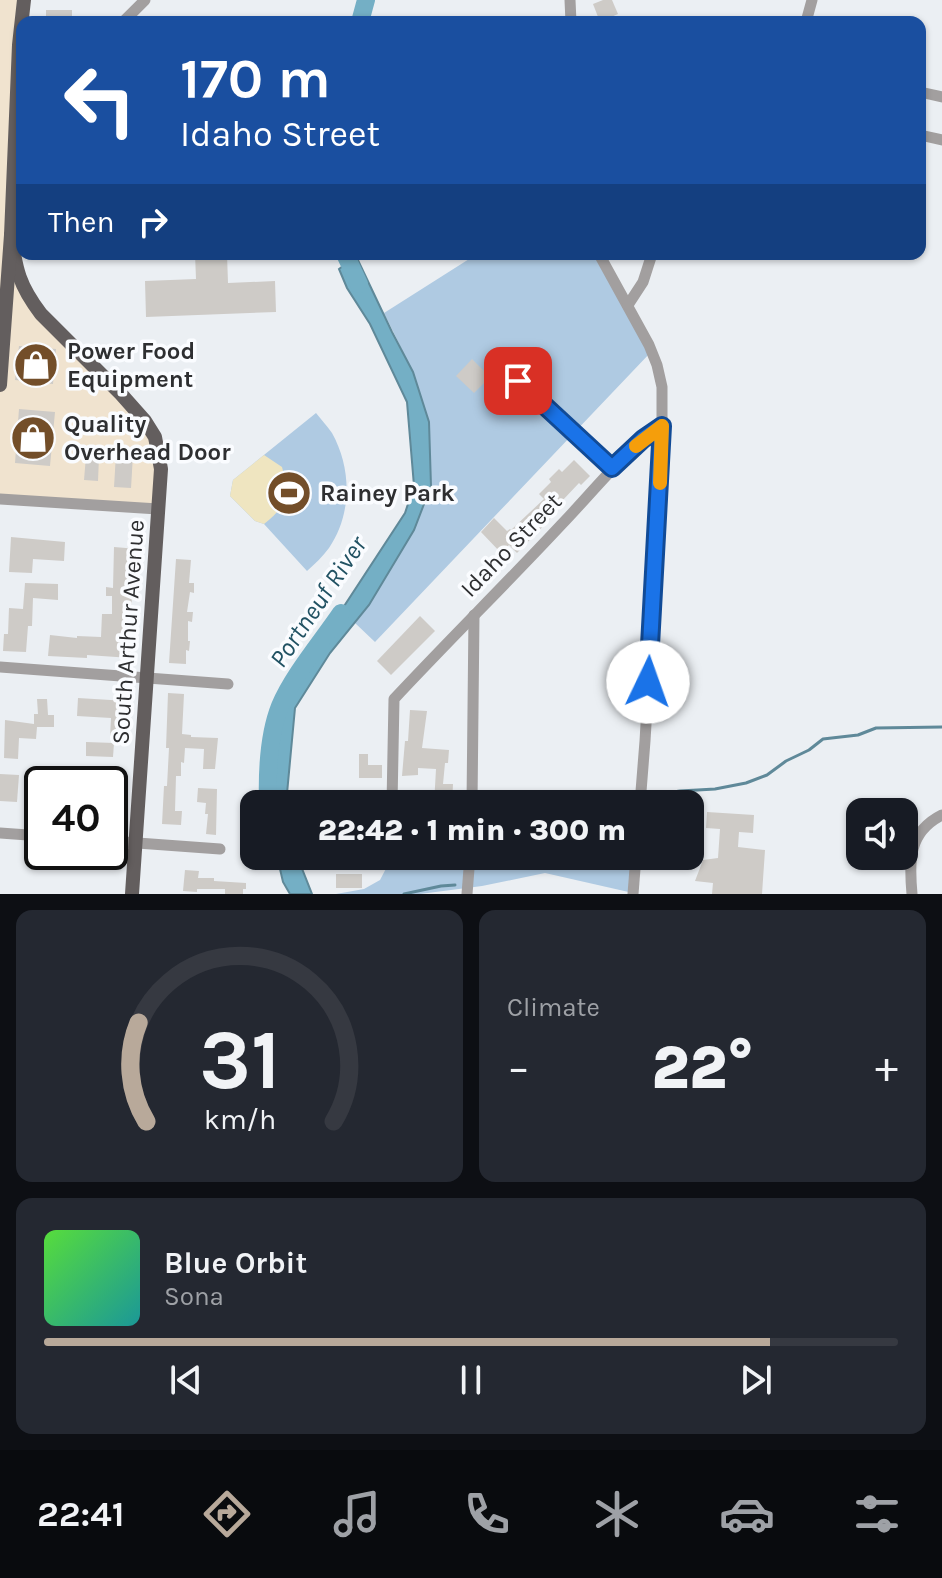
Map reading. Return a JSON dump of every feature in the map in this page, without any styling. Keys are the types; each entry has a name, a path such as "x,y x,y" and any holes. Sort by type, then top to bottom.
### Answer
{"main road":[{"path":"0,385 16,152"},
{"name":"South Arthur Avenue","path":"11,235 19,280 31,300 145,421 155,437 161,469 132,894"},
{"path":"6,314 17,301 31,300"}],"street":[{"path":"129,16 145,0"},
{"path":"602,260 649,345 662,387 642,790"},
{"path":"628,305 643,282 650,260"},
{"path":"518,381 612,468"},
{"name":"Idaho Street","path":"392,790 394,699 562,525 612,468 662,426"},
{"path":"0,499 158,509"},
{"path":"472,790 474,615"},
{"path":"0,667 228,684"},
{"path":"912,894 910,867 915,841 922,829 942,815"},
{"path":"0,833 24,835"},
{"path":"128,842 220,849"},
{"path":"467,894 469,870"},
{"path":"633,894 635,870"}],"shaded area":[{"path":"0,0 24,0 24,16 16,16 16,260 19,280 155,437 158,509 0,499"},
{"path":"351,260 358,260 413,372 429,422 431,486 414,530 369,605 330,653 295,708 287,790 269,790 268,763 284,698 405,513 414,486 407,402 370,324 339,269"},
{"path":"468,260 602,260 651,352 375,642 355,623 369,605 431,486 429,422 413,372 384,313"},
{"name":"Rainey Park","path":"316,413 339,447 347,491 337,535 327,551 307,571 264,524 255,521 230,496 233,480"},
{"path":"280,870 303,870 312,894 290,894"},
{"path":"385,870 635,870 633,893 545,873 420,894 336,894 364,889 380,880"}],"sand":[{"path":"264,455 282,467 286,493 278,511 264,524 255,521 230,496 233,480"}],"building":[{"path":"612,0 618,14 598,16 593,4"},
{"path":"46,10 72,10 72,16 46,16"},
{"path":"195,260 227,260 228,283 275,281 276,312 146,317 145,281 196,279"},
{"path":"19,346 56,349 53,384 15,380"},
{"path":"472,359 490,377 474,393 456,376"},
{"path":"19,409 55,412 50,466 15,463"},
{"path":"116,454 133,455 131,488 114,487"},
{"path":"86,456 99,457 98,481 84,480"},
{"path":"574,460 590,476 581,485 579,483 517,553 509,545 501,553 481,532 494,518 507,531 511,530 544,499 539,494 551,482 549,479"},
{"path":"11,537 65,542 64,561 33,559 32,573 9,572"},
{"path":"114,547 138,549 136,583 132,582 131,658 48,656 50,635 101,637 102,614 112,614 112,596 106,596 106,587 113,588"},
{"path":"176,559 191,560 189,583 194,583 187,612 193,612 192,622 188,621 190,641 186,664 169,663"},
{"path":"25,583 58,584 58,600 33,598 32,626 28,626 26,652 3,651 4,634 8,634 9,608 23,609"},
{"path":"420,616 435,631 391,675 377,661"},
{"path":"168,693 184,694 182,734 218,738 215,769 203,769 204,749 185,748 181,776 176,776 175,811 182,811 181,825 162,824 169,748 166,748"},
{"path":"78,698 127,701 125,738 110,737 111,718 77,716"},
{"path":"37,699 47,699 48,715 54,715 54,727 37,727 36,739 19,738 18,759 4,758 5,720 34,724 34,714 38,714"},
{"path":"410,710 427,711 422,748 449,750 443,784 453,784 453,790 435,790 436,769 418,768 418,775 402,776 405,741 408,741"},
{"path":"86,742 114,743 113,757 86,756"},
{"path":"359,754 368,754 368,765 382,765 382,778 359,778"},
{"path":"0,774 19,775 17,802 0,801"},
{"path":"198,788 217,789 216,835 206,834 208,814 205,814 206,803 197,802"},
{"path":"707,812 754,815 753,833 739,832 738,847 765,850 762,894 712,894 713,883 695,881 699,870 704,870 704,860 718,858 720,829 706,828"},
{"path":"185,870 199,871 198,878 246,883 246,889 243,889 243,894 225,894 225,889 183,891"},
{"path":"336,874 362,874 362,888 336,888"}],"waterway":[{"name":"Portneuf River","path":"362,16 366,0"},
{"name":"Portneuf River","path":"348,260 359,284"},
{"name":"Portneuf River","path":"268,790 269,754 280,706 300,670 341,613"},
{"path":"698,790 746,783 767,775 823,739 858,735 876,728 942,727"},
{"path":"404,894 455,885"}],"slow traffic":[{"path":"636,446 662,426 660,483"}],"place":[{"name":"Power Food Equipment","path":"36,365"},
{"name":"Quality Overhead Door","path":"33,438"},
{"name":"Rainey Park","path":"289,493"}],"route":[{"path":"518,381 612,468 662,426 648,682"}]}
